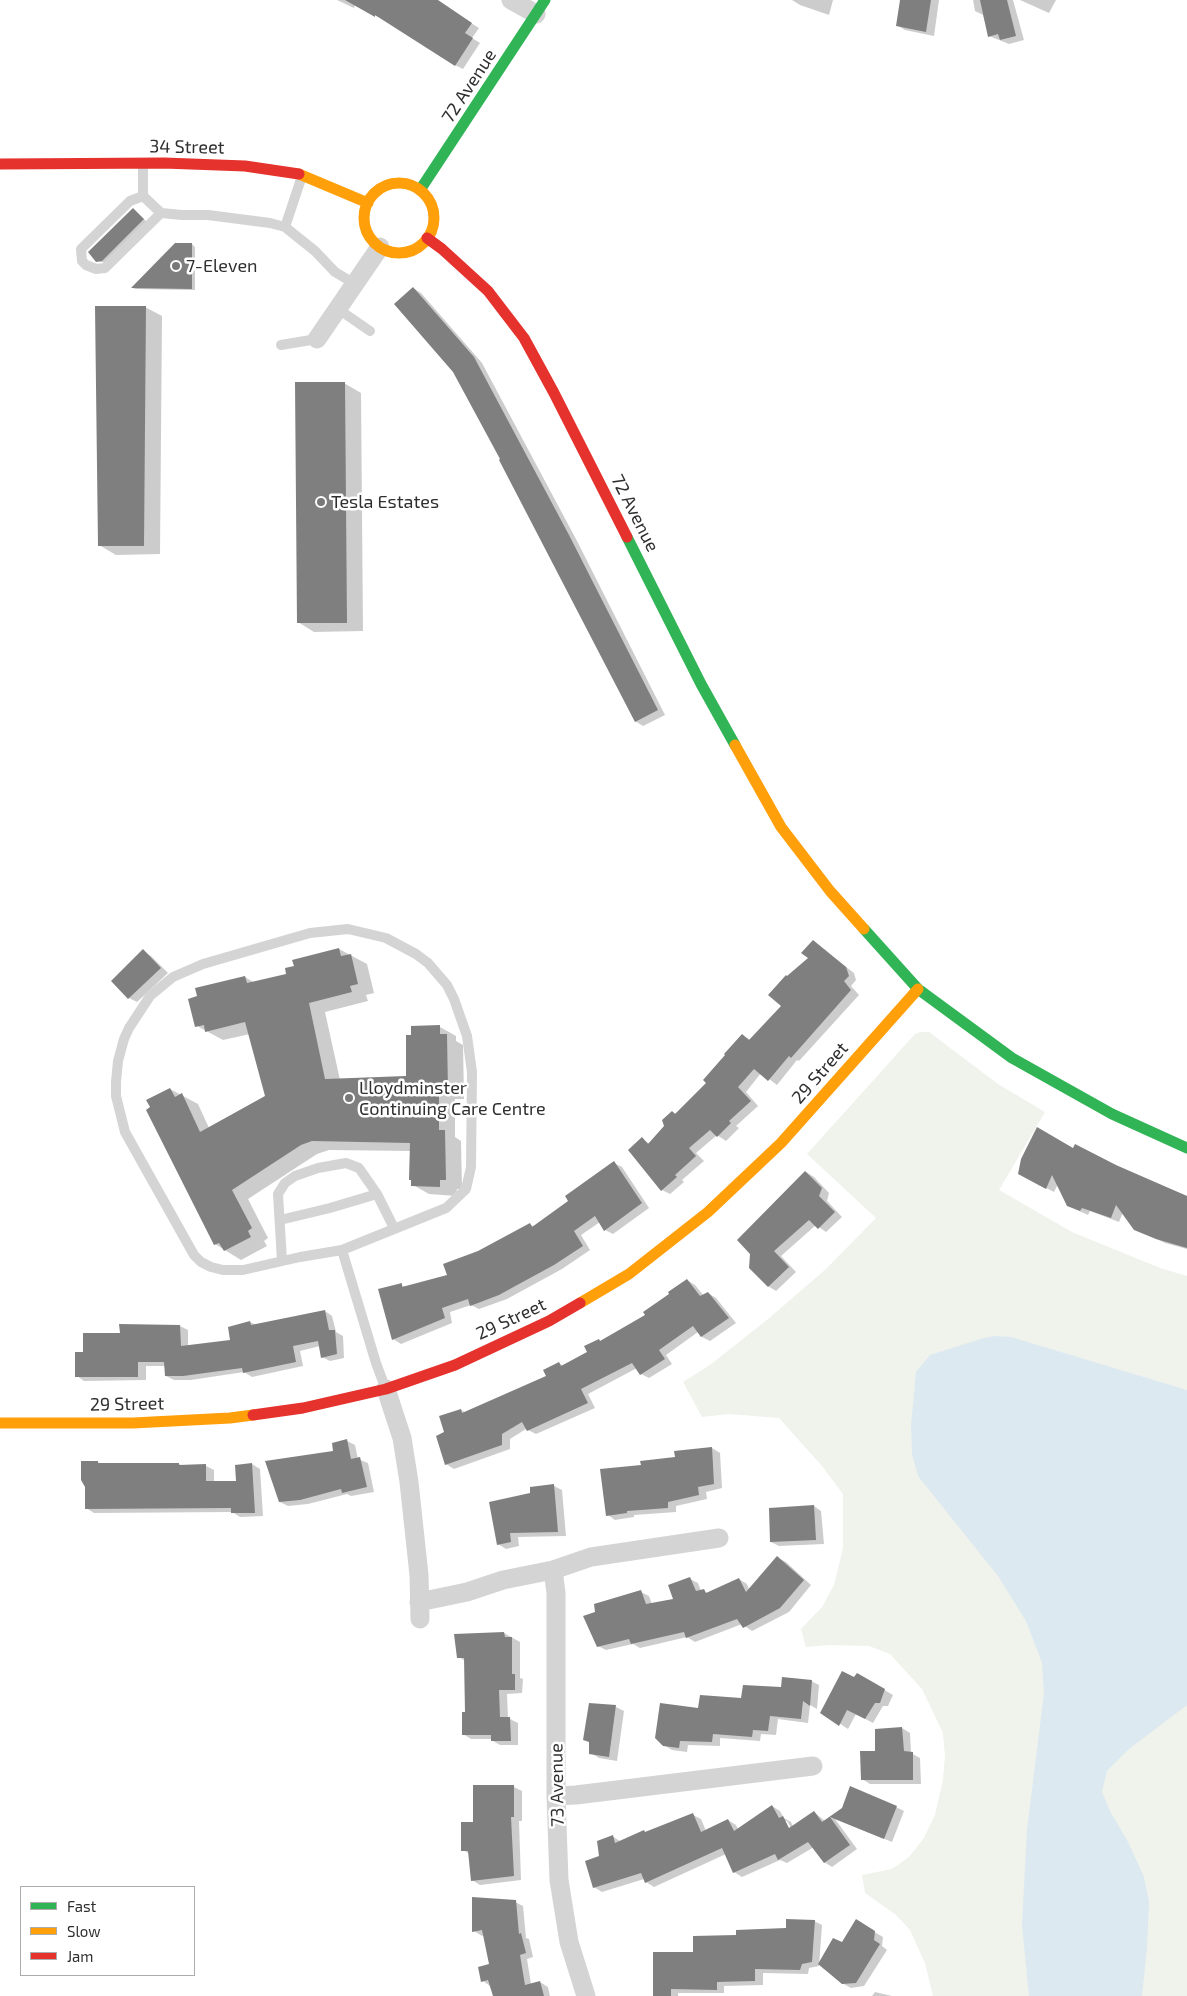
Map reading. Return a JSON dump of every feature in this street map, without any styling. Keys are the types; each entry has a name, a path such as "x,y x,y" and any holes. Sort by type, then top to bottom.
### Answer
{"street":[{"path":"511,0 541,7"},
{"name":"72 Avenue","path":"420,190 541,7"},
{"name":"34 Street","path":"0,164 143,163 245,166 302,175 368,203"},
{"path":"401,183 411,185 420,190 428,198 434,218 432,229 427,238 420,246 400,253 389,252 380,247 367,232 365,212 374,194 391,184 401,183"},
{"name":"72 Avenue","path":"427,238 442,249 488,291 524,338 558,401 701,684 781,826 830,891 918,989"},
{"path":"317,339 380,247"},
{"path":"918,989 1012,1058 1112,1114 1187,1148"},
{"name":"29 Street","path":"0,1423 133,1423 230,1418 303,1408 386,1389 455,1364 549,1321 629,1274 708,1212 781,1143 918,989"},
{"path":"386,1389 402,1438 409,1482 420,1611 503,1580 553,1570 592,1557 719,1538"},
{"name":"73 Avenue","path":"553,1570 556,1593 556,1796 559,1880 563,1913 571,1950 586,1996"},
{"path":"556,1796 576,1796 813,1766"}],"lane":[{"path":"143,163 143,196 161,213 208,215 285,227 335,272 355,284"},
{"path":"285,227 302,175"},
{"path":"143,196 130,201 81,249 82,261 96,270 105,268 161,213"},
{"path":"338,309 370,331"},
{"path":"281,345 317,339"},
{"path":"348,929 370,933 403,946 428,963 447,985 461,1015 467,1036 472,1072 470,1177 466,1189 446,1208 394,1228 342,1250 243,1270 211,1267 201,1262 194,1255 125,1132 116,1096 118,1061 129,1028 150,996 173,977 203,964 310,933 348,929"},
{"path":"282,1261 278,1194 286,1183 296,1176 318,1168 346,1163 360,1168 377,1194 394,1228"},
{"path":"280,1220 377,1194"},
{"path":"342,1250 376,1363 386,1389"}],"shaded area":[{"path":"929,1032 998,1084 1045,1112 999,1190 1072,1232 1160,1268 1187,1276 1187,1996 933,1996 925,1963 910,1930 896,1915 865,1893 862,1875 892,1869 909,1857 924,1838 935,1815 943,1780 945,1756 943,1733 922,1689 890,1654 869,1646 829,1645 806,1647 801,1629 822,1607 834,1585 843,1548 843,1494 822,1466 779,1418 729,1414 702,1417 683,1382 710,1365 768,1319 826,1269 876,1218 807,1154 915,1034"},
{"path":"996,1336 1011,1337 1187,1390 1187,1705 1129,1749 1107,1771 1102,1792 1144,1877 1149,1902 1142,1996 1029,1996 1022,1925 1027,1830 1044,1693 1042,1663 1026,1621 998,1576 918,1476 912,1454 911,1426 916,1372 930,1355"}],"building":[{"path":"345,0 438,0 472,23 465,33 473,38 455,66 375,15 375,17"},
{"path":"900,0 931,0 926,32 896,26"},
{"path":"980,0 1007,0 1016,36 1000,40 998,34 988,37"},
{"path":"133,208 144,219 102,261 96,262 88,252"},
{"path":"175,243 192,243 192,289 131,288"},
{"path":"413,287 474,357 569,535 658,710 635,722 500,459 453,372 394,304"},
{"path":"95,306 146,306 144,546 98,546"},
{"name":"Tesla Estates","path":"295,382 345,382 347,623 297,623"},
{"path":"813,940 846,967 849,976 844,981 851,990 768,1081 754,1069 738,1087 751,1101 729,1121 731,1123 717,1137 710,1130 689,1148 696,1156 661,1191 628,1150 642,1137 648,1144 664,1126 662,1120 672,1111 675,1114 706,1083 703,1080 742,1034 749,1040 781,1006 768,995 786,975 808,958 801,953"},
{"name":"Lloydminster Continuing Care Centre","path":"339,948 341,956 351,954 358,984 350,986 352,992 309,1003 325,1079 406,1076 406,1035 411,1035 411,1026 440,1025 440,1034 447,1034 448,1091 439,1091 439,1130 445,1130 446,1180 440,1180 440,1187 411,1186 411,1180 409,1180 410,1143 312,1141 301,1145 232,1190 252,1228 248,1231 251,1237 224,1251 219,1243 214,1245 146,1110 150,1107 146,1100 170,1088 175,1097 182,1093 200,1132 265,1096 245,1022 205,1032 204,1025 195,1027 188,999 197,996 195,988 245,976 247,983 286,974 285,968 294,966 292,960"},
{"path":"143,949 161,968 128,999 111,981"},
{"path":"1037,1127 1073,1148 1075,1144 1116,1165 1187,1196 1187,1248 1134,1230 1116,1205 1111,1218 1082,1208 1080,1211 1067,1206 1052,1175 1046,1189 1018,1174 1021,1159"},
{"path":"614,1161 642,1203 604,1231 595,1216 574,1231 583,1246 554,1265 499,1295 470,1306 468,1299 442,1308 445,1318 392,1340 378,1289 402,1283 402,1287 447,1275 443,1264 478,1251 530,1223 532,1227 568,1201 565,1196"},
{"path":"805,1171 822,1188 819,1196 835,1212 818,1229 809,1220 774,1251 789,1267 768,1287 749,1268 750,1254 737,1240"},
{"path":"687,1279 700,1296 708,1292 729,1318 701,1337 693,1326 659,1350 665,1359 640,1375 632,1363 581,1389 588,1403 527,1431 522,1422 502,1434 502,1445 445,1465 436,1436 444,1432 439,1416 461,1409 462,1413 546,1376 543,1370 559,1362 561,1366 587,1352 584,1346 599,1339 600,1341 645,1315 643,1312"},
{"path":"325,1310 329,1330 335,1330 337,1354 321,1358 318,1341 293,1346 296,1362 243,1373 242,1368 183,1376 165,1376 164,1362 138,1362 138,1377 75,1377 75,1352 83,1352 83,1333 120,1333 119,1324 180,1325 181,1346 230,1340 228,1327 250,1321 251,1325"},
{"path":"347,1439 351,1459 360,1457 367,1487 342,1493 341,1489 300,1500 279,1502 265,1461 333,1451 332,1443"},
{"path":"712,1447 714,1484 698,1487 699,1495 668,1502 668,1508 627,1511 627,1513 606,1516 600,1469 641,1465 640,1461 675,1457 674,1451"},
{"path":"81,1461 98,1461 98,1463 179,1463 179,1465 206,1464 206,1481 236,1481 235,1465 252,1463 255,1513 231,1513 231,1508 85,1509 85,1487 81,1480"},
{"path":"554,1484 558,1532 510,1533 511,1542 497,1545 489,1502 530,1493 530,1487"},
{"path":"814,1505 816,1540 770,1542 769,1508"},
{"path":"777,1556 804,1580 780,1608 743,1628 737,1619 686,1638 684,1632 631,1644 629,1639 597,1647 583,1616 595,1612 594,1604 641,1590 646,1604 673,1599 668,1585 690,1577 696,1591 704,1589 706,1593 739,1578 746,1592"},
{"path":"504,1632 505,1637 512,1637 512,1674 515,1674 515,1690 499,1690 500,1717 510,1717 511,1741 491,1741 491,1735 462,1735 462,1712 465,1712 464,1658 457,1658 454,1634"},
{"path":"842,1671 854,1677 857,1673 885,1689 880,1703 875,1703 865,1719 847,1710 839,1726 820,1713"},
{"path":"782,1677 812,1680 810,1706 803,1701 801,1719 770,1716 768,1731 753,1730 752,1737 713,1734 712,1742 680,1741 679,1748 663,1746 655,1738 660,1703 698,1708 700,1695 741,1698 743,1685 781,1687"},
{"path":"589,1703 616,1705 609,1757 589,1754 589,1742 583,1740"},
{"path":"902,1727 904,1751 913,1752 913,1780 861,1780 860,1751 875,1751 875,1729"},
{"path":"473,1785 514,1785 514,1817 511,1817 514,1876 471,1881 468,1851 461,1851 461,1822 473,1822"},
{"path":"850,1786 897,1806 884,1839 830,1817 850,1845 824,1863 808,1842 778,1860 775,1854 733,1873 722,1848 645,1883 641,1873 593,1888 585,1861 599,1856 597,1841 613,1835 615,1843 644,1830 645,1832 693,1813 701,1832 728,1819 734,1831 772,1805 779,1818 783,1816 789,1828 814,1811 822,1822 842,1808"},
{"path":"472,1897 516,1900 519,1934 521,1933 526,1953 520,1955 525,1985 540,1981 544,1996 493,1996 488,1980 481,1982 478,1967 489,1964 482,1930 472,1932"},
{"path":"786,1919 815,1920 812,1962 802,1964 800,1970 755,1969 755,1981 717,1982 717,1990 671,1989 671,1996 653,1996 653,1952 693,1952 693,1936 736,1935 736,1930 786,1928"},
{"path":"856,1919 875,1931 874,1940 880,1944 856,1983 842,1984 818,1964 833,1938 842,1942"}],"traffic: fast":[{"path":"420,190 545,0"},
{"path":"627,537 701,684 735,745"},
{"path":"864,929 918,989 1012,1058 1112,1114 1187,1148"}],"traffic: slow":[{"path":"299,174 368,203"},
{"path":"399,183 418,189 428,199 434,218 428,237 418,247 399,253 380,247 370,237 364,218 370,199 380,189 399,183"},
{"path":"735,745 781,827 830,891 864,929"},
{"path":"580,1303 629,1274 708,1212 781,1143 918,989"},
{"path":"0,1423 133,1423 253,1415"}],"traffic: jam":[{"path":"0,164 164,163 245,166 299,174"},
{"path":"427,238 442,249 488,291 524,338 627,537"},
{"path":"253,1415 303,1408 386,1389 455,1365 549,1321 580,1303"}],"place":[{"name":"7-Eleven","path":"176,266"},
{"name":"Tesla Estates","path":"321,502"},
{"name":"Lloydminster Continuing Care Centre","path":"349,1098"}]}
